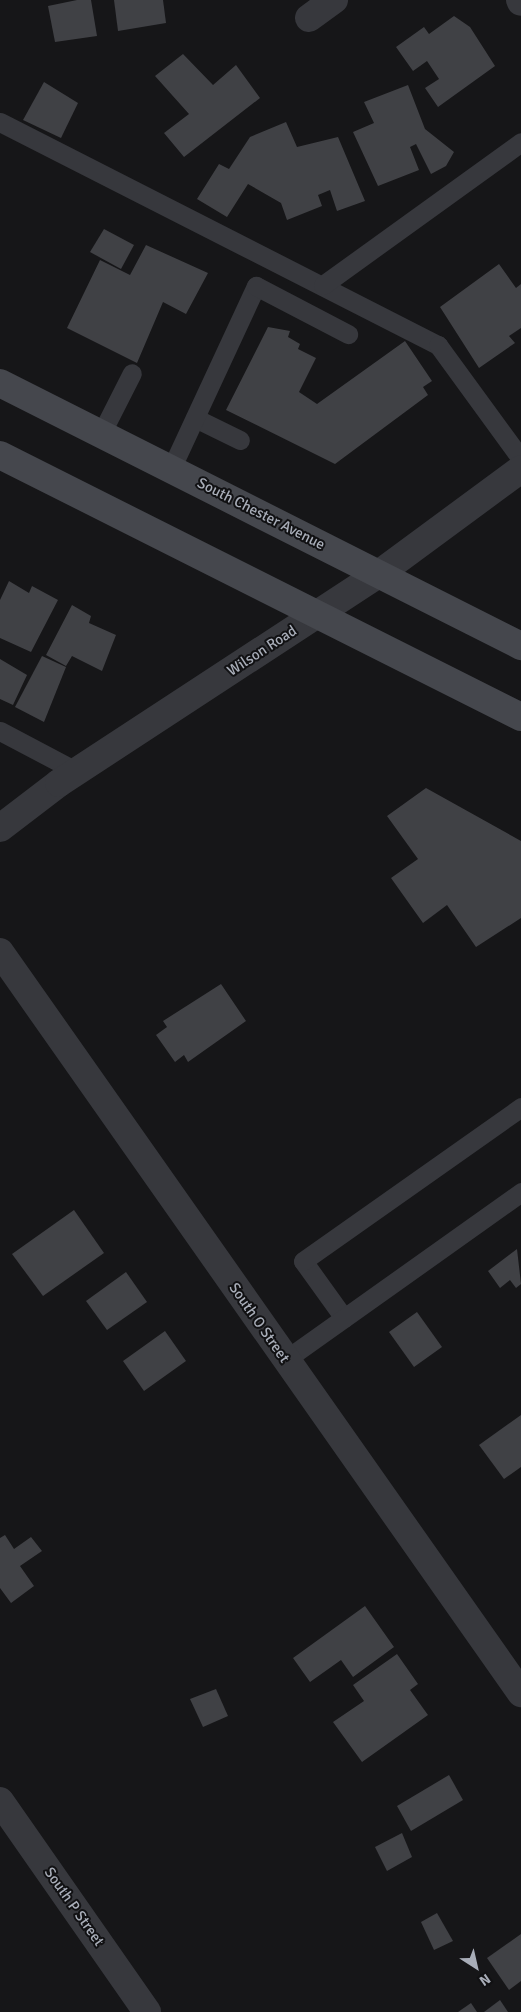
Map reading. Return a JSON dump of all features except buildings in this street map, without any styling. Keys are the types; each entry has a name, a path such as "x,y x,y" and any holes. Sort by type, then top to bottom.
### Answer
{"main road":[{"name":"South Chester Avenue","path":"0,383 380,573 521,646"},
{"path":"0,455 521,717"}],"street":[{"path":"309,18 334,0"},
{"name":"Wilson Road","path":"0,828 76,771 380,573 521,469"},
{"name":"South O Street","path":"0,952 285,1360 521,1693"},
{"name":"South P Street","path":"0,1801 147,2012"}],"lane":[{"path":"0,122 438,345 521,459"},
{"path":"323,285 521,142"},
{"path":"171,469 256,286 348,334"},
{"path":"101,434 132,373"},
{"path":"195,418 240,440"},
{"path":"0,731 76,771"},
{"path":"344,1318 303,1261 521,1107"},
{"path":"285,1360 521,1192"}]}
